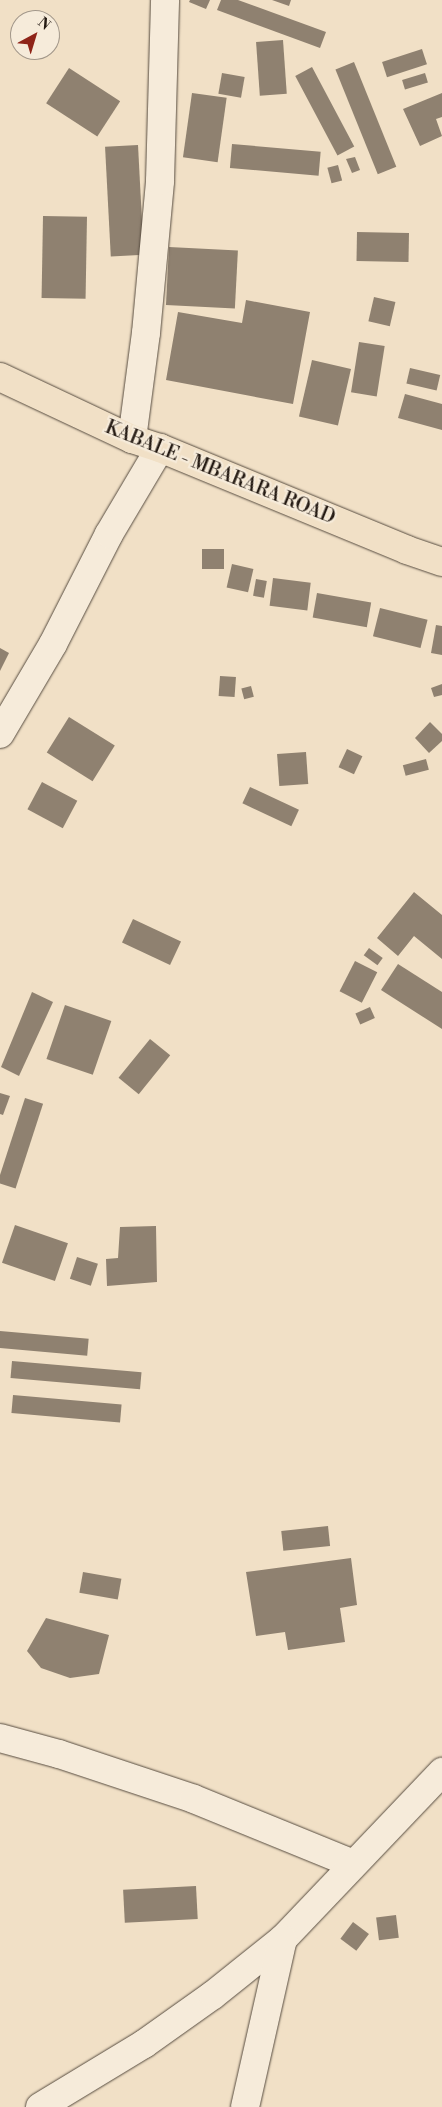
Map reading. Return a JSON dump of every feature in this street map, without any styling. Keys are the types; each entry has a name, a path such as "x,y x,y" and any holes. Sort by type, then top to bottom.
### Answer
{"main road":[{"name":"KABALE - MBARARA ROAD","path":"0,378 132,439 160,448 407,550 442,562"}],"street":[{"path":"132,439 146,333 160,181 165,0"},
{"path":"0,734 53,644 109,534 160,448"},
{"path":"0,1738 59,1754 194,1799 353,1864"},
{"path":"40,2107 144,2044 213,1995 283,1939 442,1772"},
{"path":"245,2107 283,1939"}],"building":[{"path":"190,0 210,0 206,9 189,2"},
{"path":"221,0 238,0 326,32 320,48 217,10"},
{"path":"272,0 291,0 289,6"},
{"path":"283,40 287,94 260,96 256,42"},
{"path":"422,49 427,64 387,77 382,62"},
{"path":"354,62 396,167 378,174 335,69"},
{"path":"312,67 354,146 337,155 295,76"},
{"path":"69,68 120,101 97,136 46,103"},
{"path":"222,73 245,77 241,98 218,94"},
{"path":"425,73 428,83 405,90 402,80"},
{"path":"192,93 227,98 218,162 183,157"},
{"path":"442,93 442,117 436,119 442,136 420,146 403,109"},
{"path":"232,144 321,152 319,176 230,168"},
{"path":"138,145 144,255 111,257 105,147"},
{"path":"355,157 360,170 352,173 346,159"},
{"path":"338,165 342,180 332,183 327,168"},
{"path":"43,216 87,217 86,299 42,298"},
{"path":"357,232 409,233 408,262 356,261"},
{"path":"169,247 238,251 235,309 166,305"},
{"path":"374,297 395,302 390,326 368,321"},
{"path":"246,300 310,312 293,404 166,380 178,312 242,323"},
{"path":"359,342 385,346 377,396 351,392"},
{"path":"312,360 351,369 338,426 299,417"},
{"path":"410,368 440,375 437,391 406,384"},
{"path":"405,394 442,404 442,430 398,418"},
{"path":"202,549 224,549 224,569 202,569"},
{"path":"232,564 253,569 248,592 227,587"},
{"path":"273,578 311,583 307,610 270,606"},
{"path":"256,579 267,581 264,598 253,596"},
{"path":"317,593 371,603 367,627 313,618"},
{"path":"380,608 428,620 421,648 373,636"},
{"path":"436,625 442,626 442,655 431,653"},
{"path":"0,648 9,653 0,671"},
{"path":"220,676 236,677 235,697 219,696"},
{"path":"442,684 442,695 434,697 431,688"},
{"path":"251,686 254,697 244,699 241,689"},
{"path":"69,717 115,746 93,781 47,753"},
{"path":"430,722 442,734 442,741 429,753 415,738"},
{"path":"347,749 362,756 354,774 339,767"},
{"path":"306,752 308,784 279,786 277,754"},
{"path":"426,759 429,770 406,776 403,765"},
{"path":"42,782 77,801 63,828 27,809"},
{"path":"250,787 299,810 291,826 242,803"},
{"path":"414,892 442,915 442,959 414,936 398,956 377,938"},
{"path":"133,919 181,941 170,965 122,943"},
{"path":"369,948 383,958 377,965 364,955"},
{"path":"355,961 377,972 362,1003 340,991"},
{"path":"398,964 442,992 442,1029 381,990"},
{"path":"32,992 53,1002 19,1076 1,1067"},
{"path":"65,1005 111,1021 93,1075 46,1059"},
{"path":"370,1007 375,1018 360,1024 355,1014"},
{"path":"150,1039 170,1055 139,1094 119,1078"},
{"path":"0,1093 10,1096 3,1115 0,1114"},
{"path":"25,1098 43,1104 16,1189 0,1183 0,1175"},
{"path":"15,1225 68,1243 55,1281 2,1263"},
{"path":"156,1226 157,1282 107,1286 106,1259 118,1258 120,1227"},
{"path":"77,1257 98,1264 91,1286 70,1279"},
{"path":"0,1331 89,1339 87,1356 0,1348"},
{"path":"12,1361 142,1372 140,1389 11,1378"},
{"path":"13,1395 122,1404 120,1422 11,1413"},
{"path":"328,1526 330,1546 283,1551 281,1531"},
{"path":"351,1558 357,1605 340,1608 345,1642 288,1650 285,1632 256,1636 246,1572"},
{"path":"83,1572 121,1579 118,1599 79,1593"},
{"path":"46,1618 109,1635 99,1674 70,1678 41,1668 27,1651"},
{"path":"196,1886 198,1919 125,1923 123,1890"},
{"path":"396,1915 399,1938 379,1940 376,1917"},
{"path":"353,1922 369,1934 356,1951 340,1939"}]}
